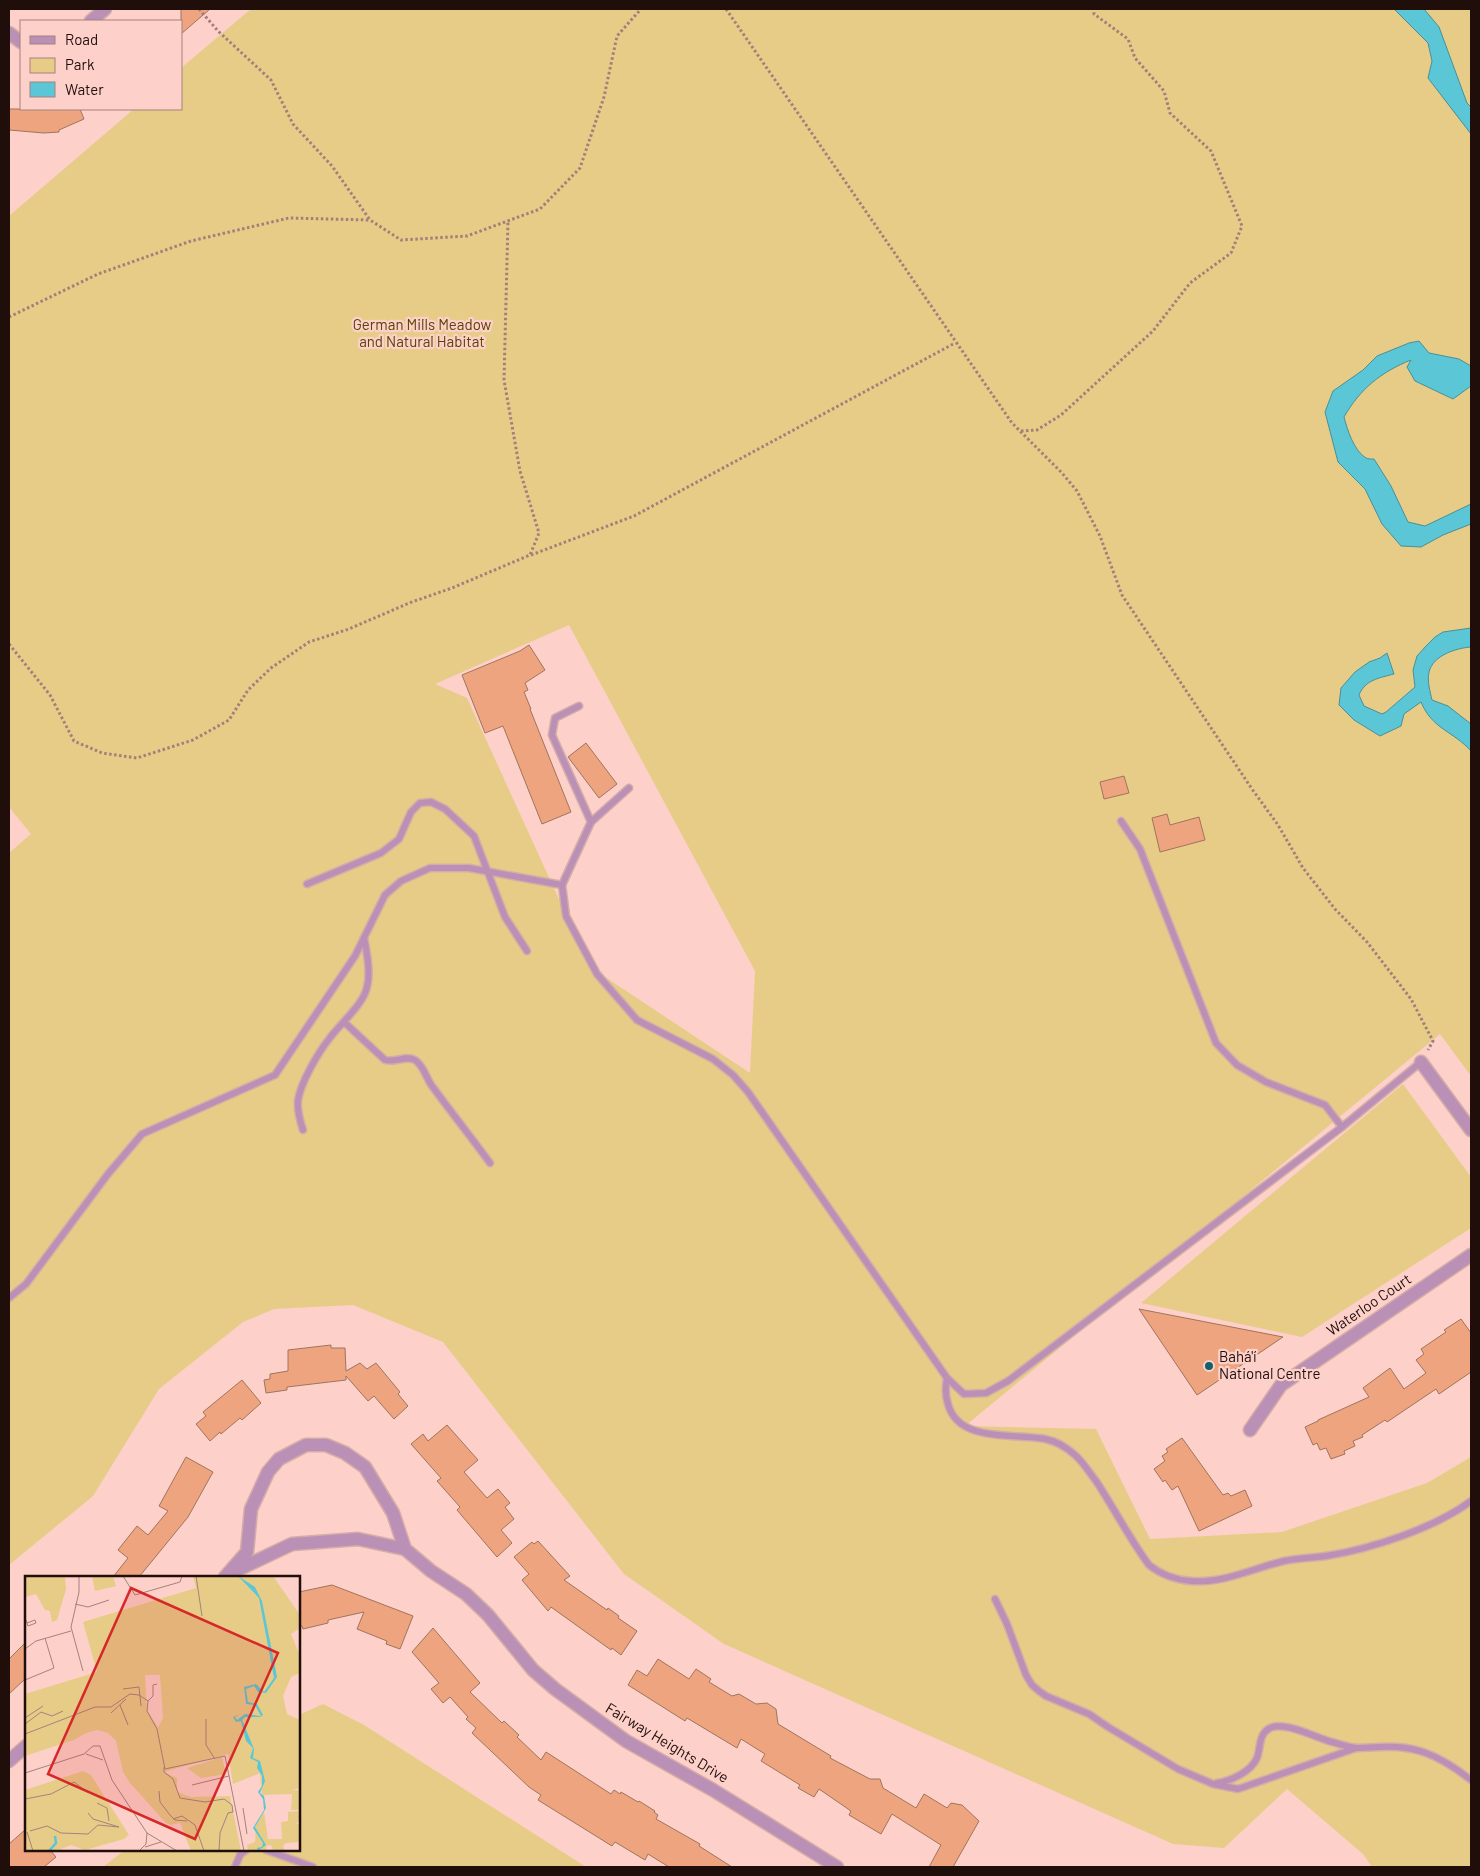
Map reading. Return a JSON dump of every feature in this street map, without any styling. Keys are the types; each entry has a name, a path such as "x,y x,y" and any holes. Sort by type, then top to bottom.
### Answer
{"street":[{"path":"92,20 105,9"},
{"path":"9,33 20,41"},
{"path":"1421,1062 1471,1130"},
{"name":"Waterloo Court","path":"1250,1430 1281,1385 1471,1255"},
{"name":"Fairway Heights Drive","path":"227,1575 247,1552 251,1509 268,1472 279,1459 306,1445 326,1445 345,1453 365,1466 393,1513 405,1549"},
{"name":"Fairway Heights Drive","path":"227,1575 292,1544 358,1538 405,1549 431,1571 466,1594 488,1615 533,1670 583,1710 626,1741 713,1790 837,1867"},
{"path":"9,1762 25,1747"}],"lane":[{"path":"579,706 555,718 552,736 591,822"},
{"path":"629,788 591,822 562,885 566,916 597,974 636,1020 713,1059 733,1075 748,1092 947,1378 964,1394 986,1393 1008,1381 1342,1127 1421,1062"},
{"path":"307,884 380,853 399,838 411,812 420,803 431,802 445,809 474,836 505,917 527,951"},
{"path":"1121,821 1140,849 1216,1043 1237,1065 1266,1082 1325,1105 1342,1127"},
{"path":"9,1298 26,1284 108,1174 142,1134 275,1075 355,956 384,895 401,881 430,868 469,868 562,885"},
{"path":"303,1130 299,1120 298,1100 307,1075 328,1039 352,1014 367,988 368,954 364,938"},
{"path":"344,1022 385,1060 390,1062 410,1058 416,1061 421,1066 430,1084 490,1163"},
{"path":"947,1378 944,1388 948,1406 951,1414 964,1427 989,1434 1046,1439 1066,1448 1075,1455 1100,1488 1149,1564 1156,1571 1179,1579 1192,1582 1219,1578 1284,1561 1327,1556 1360,1548 1424,1527 1449,1516 1471,1501"},
{"path":"995,1599 1007,1624 1026,1675 1039,1691 1046,1696 1089,1714 1178,1769 1213,1784 1238,1789 1356,1748"},
{"path":"1213,1784 1226,1782 1253,1765 1262,1735 1270,1728 1279,1726 1297,1730 1329,1742 1356,1748 1396,1746 1425,1752 1471,1780"},
{"path":"235,1867 240,1855 245,1851"},
{"path":"269,1851 313,1867"}],"path":[{"path":"199,9 218,31 271,80 293,124 332,166 370,220 401,240 467,236 540,209 580,168 604,97 617,36 641,9"},
{"path":"726,9 1012,423 1062,473 1077,491 1100,536 1122,595 1278,825 1303,868 1335,910 1367,942 1411,999 1433,1041 1421,1062"},
{"path":"1020,431 1038,430 1061,415 1153,331 1190,283 1231,253 1242,226 1211,151 1170,113 1164,91 1135,58 1128,39 1094,14 1094,9"},
{"path":"9,317 98,274 191,241 289,218 370,220"},
{"path":"508,221 504,380 520,471 539,533 530,555"},
{"path":"9,644 50,695 74,741 102,754 138,758 193,740 229,720 253,685 271,668 309,642 350,628 530,555 634,516 955,343"}],"green space":[{"name":"German Mills Meadow and Natural Habitat","path":"251,9 1471,9 1471,1076 1440,1034 965,1426 1096,1429 1150,1539 1282,1532 1427,1483 1471,1457 1471,1867 1372,1867 1363,1854 1287,1789 1224,1848 1173,1844 724,1644 624,1574 443,1342 353,1305 274,1309 243,1322 159,1389 93,1496 9,1565 9,853 31,834 9,807 9,216 133,110 182,110 182,67","holes":["569,625 755,971 750,1073 590,967 467,698 435,684"]},
{"path":"1403,1084 1471,1177 1471,1228 1302,1337 1141,1303"},
{"path":"323,1704 364,1725 586,1867 103,1867 124,1851 300,1851 300,1715"}],"water":[{"path":"1394,9 1424,9 1439,27 1467,103 1471,107 1471,134 1428,78 1432,61 1428,43"},
{"path":"1419,341 1429,353 1459,359 1471,366 1471,386 1453,399 1415,381 1407,367 1411,360 1390,370 1372,382 1357,398 1344,417 1349,433 1358,450 1366,458 1374,459 1391,486 1408,522 1425,526 1471,504 1471,524 1443,535 1421,547 1401,546 1382,524 1365,489 1338,462 1325,412 1333,391 1363,370 1377,356"},
{"path":"1471,628 1471,647 1459,649 1440,657 1431,666 1428,679 1432,700 1448,706 1471,724 1471,751 1437,724 1421,702 1404,714 1401,726 1380,736 1354,720 1339,705 1341,688 1355,672 1387,653 1394,674 1378,678 1369,683 1359,695 1364,706 1382,714 1386,712 1415,687 1413,670 1417,656 1435,637 1443,632"}],"building":[{"path":"181,9 210,9 182,33"},
{"path":"9,109 80,110 84,119 59,130 59,132 44,133 9,130"},
{"path":"529,645 545,670 525,683 528,690 524,692 571,812 542,824 503,726 485,733 462,675 520,651"},
{"path":"586,743 617,784 599,798 568,757"},
{"path":"1124,776 1129,793 1104,799 1100,782"},
{"path":"1167,814 1170,825 1199,817 1205,840 1160,852 1152,818"},
{"name":"Bahá'í National Centre","path":"1139,1309 1283,1337 1197,1395"},
{"path":"1461,1319 1471,1333 1471,1372 1439,1394 1436,1389 1387,1422 1385,1420 1362,1435 1363,1437 1353,1441 1355,1446 1344,1451 1345,1454 1331,1459 1326,1448 1320,1450 1317,1443 1313,1445 1305,1427 1369,1397 1363,1388 1390,1368 1404,1389 1426,1373 1416,1360 1424,1354 1421,1349"},
{"path":"331,1345 331,1348 345,1348 346,1371 360,1363 367,1369 376,1363 400,1392 398,1394 408,1406 394,1419 374,1396 368,1401 346,1376 346,1380 287,1387 287,1390 266,1393 264,1380 270,1379 270,1374 288,1371 288,1350"},
{"path":"242,1380 261,1403 242,1420 240,1418 210,1441 196,1424 206,1416 203,1412"},
{"path":"447,1425 478,1460 464,1472 487,1498 498,1489 510,1503 505,1507 514,1519 501,1530 512,1543 497,1557 457,1510 460,1507 437,1481 441,1478 411,1444 423,1434 428,1441"},
{"path":"1182,1438 1223,1495 1228,1493 1231,1496 1245,1490 1252,1506 1199,1531 1178,1486 1172,1490 1165,1480 1163,1482 1154,1469 1165,1461 1162,1456 1168,1452 1166,1449"},
{"path":"186,1457 213,1472 188,1517 140,1576 114,1576 128,1558 118,1550 137,1526 148,1535 168,1511 159,1506"},
{"path":"538,1541 570,1576 564,1580 607,1610 608,1608 619,1616 618,1618 637,1631 621,1655 612,1648 611,1650 551,1607 548,1611 522,1580 529,1574 514,1557 532,1542 534,1544"},
{"path":"332,1585 413,1616 400,1649 386,1644 387,1641 357,1629 364,1612 328,1620 328,1623 303,1629 300,1626 300,1592"},
{"path":"433,1628 480,1683 470,1692 502,1723 504,1721 519,1735 517,1737 541,1760 546,1752 611,1794 614,1790 639,1801 655,1811 658,1815 656,1819 700,1844 699,1846 732,1867 669,1867 648,1854 645,1860 615,1842 612,1846 538,1800 541,1795 529,1787 472,1733 476,1728 466,1719 468,1717 450,1697 443,1703 431,1689 439,1683 412,1652"},
{"path":"25,1643 25,1679 9,1694 9,1659"},
{"path":"658,1659 689,1679 696,1669 711,1679 709,1682 732,1696 739,1694 756,1704 767,1703 776,1709 778,1724 831,1756 830,1758 870,1779 880,1779 883,1788 916,1808 924,1794 947,1808 951,1803 962,1805 979,1821 953,1867 929,1867 941,1845 892,1814 881,1834 849,1815 851,1811 819,1789 814,1797 798,1788 800,1785 761,1761 765,1754 741,1739 737,1748 687,1718 685,1721 628,1685 637,1670 647,1676"},
{"path":"25,1830 25,1851 51,1851 56,1857 44,1867 9,1867 9,1844"}],"place":[{"name":"Bahá'í National Centre","path":"1209,1366"}]}
